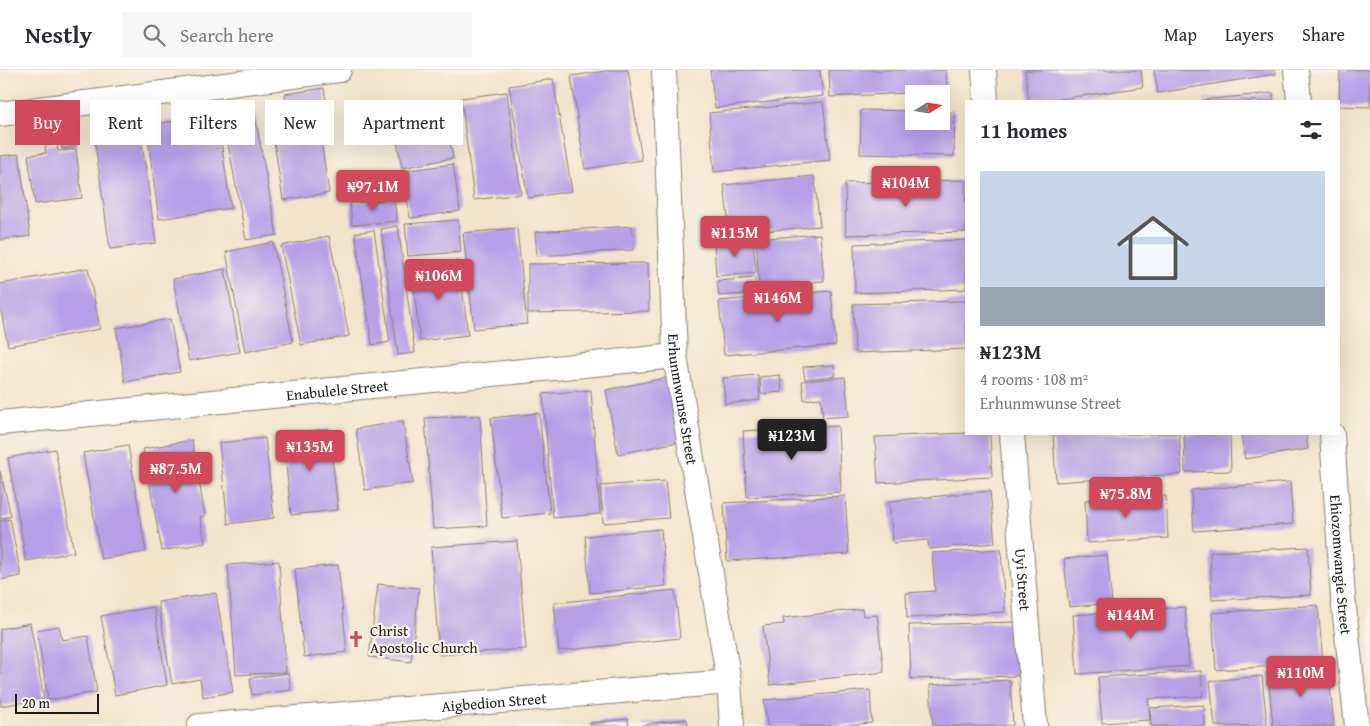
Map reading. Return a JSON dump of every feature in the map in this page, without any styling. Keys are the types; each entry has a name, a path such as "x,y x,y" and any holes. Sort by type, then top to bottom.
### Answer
{"street":[{"path":"0,114 339,70"},
{"name":"Erhunmwunse Street","path":"664,70 675,356 729,682 732,726"},
{"path":"984,70 986,100"},
{"path":"1296,70 1299,100"},
{"name":"Enabulele Street","path":"0,423 675,356"},
{"name":"Uyi Street","path":"1012,435 1035,726"},
{"name":"Ehiozomwangie Street","path":"1332,435 1343,598 1357,726"},
{"name":"Aigbedion Street","path":"199,726 729,682"}],"building":[{"path":"613,70 628,70 642,160 585,169 571,76"},
{"path":"710,70 820,70 823,96 715,108"},
{"path":"829,70 946,70 947,85 905,85 905,93 830,97"},
{"path":"1025,70 1141,70 1143,87 1053,100 1029,100"},
{"path":"1154,70 1275,70 1276,74 1158,93"},
{"path":"1340,70 1370,70 1370,107 1340,106"},
{"path":"553,79 572,191 528,198 509,86"},
{"path":"324,88 326,100 286,100 285,94"},
{"path":"507,92 521,194 474,200 463,100 461,98"},
{"path":"1273,93 1273,100 1203,100"},
{"path":"823,102 830,160 714,172 709,113"},
{"path":"861,110 905,111 905,130 950,130 950,112 955,112 954,156 860,154"},
{"path":"255,115 277,235 246,240 228,145 255,145"},
{"path":"171,121 171,145 222,145 231,208 159,219 149,145 161,145 161,123"},
{"path":"57,145 58,151 76,149 82,198 35,204 28,155 46,153 45,146"},
{"path":"61,145 77,145 77,146 62,149"},
{"path":"95,145 142,145 156,243 110,249"},
{"path":"275,145 322,145 329,193 283,200"},
{"path":"398,145 451,145 453,158 402,168"},
{"path":"19,154 30,236 0,240 0,156"},
{"path":"453,164 460,211 410,218 403,171"},
{"path":"814,176 820,226 730,234 724,185"},
{"path":"965,180 965,232 846,235 845,183"},
{"path":"394,199 397,221 352,225 350,203"},
{"path":"458,220 461,252 408,256 405,224"},
{"path":"398,226 415,353 398,355 381,229"},
{"path":"632,226 633,250 537,256 535,232"},
{"path":"517,228 527,324 474,329 463,233"},
{"path":"374,230 390,342 372,345 355,233"},
{"path":"820,234 824,281 759,286 756,239"},
{"path":"329,236 349,336 301,345 281,246"},
{"path":"753,240 756,273 716,276 714,243"},
{"path":"965,240 965,289 855,293 854,244"},
{"path":"273,242 293,342 245,352 226,252"},
{"path":"459,261 468,335 420,341 411,266"},
{"path":"648,263 649,311 528,313 528,264"},
{"path":"88,268 100,329 8,346 0,306 0,284"},
{"path":"225,269 240,352 189,361 173,279"},
{"path":"755,278 756,293 719,296 717,281"},
{"path":"831,291 836,345 724,355 719,301"},
{"path":"965,301 965,349 855,353 853,304"},
{"path":"170,319 180,372 125,382 116,328"},
{"path":"834,365 835,376 805,379 803,367"},
{"path":"758,375 760,400 725,404 723,378"},
{"path":"780,375 782,392 761,394 760,377"},
{"path":"670,377 683,441 618,454 606,390"},
{"path":"845,377 849,416 823,418 821,398 804,400 802,381"},
{"path":"591,390 600,514 553,518 543,394"},
{"path":"539,413 550,513 502,518 491,418"},
{"path":"480,415 487,526 433,529 425,418"},
{"path":"403,421 413,483 365,490 356,429"},
{"path":"838,426 841,492 747,497 743,431"},
{"path":"329,429 338,510 291,515 283,434"},
{"path":"965,433 965,435 990,435 992,477 878,483 875,437"},
{"path":"1053,435 1179,435 1182,474 1056,482"},
{"path":"1184,435 1230,435 1231,471 1185,472"},
{"path":"1241,435 1306,435 1308,449 1245,459"},
{"path":"265,438 274,518 228,524 219,443"},
{"path":"192,440 205,516 200,517 205,543 162,551 143,449"},
{"path":"128,445 146,552 101,559 83,453"},
{"path":"55,449 74,552 26,561 8,458"},
{"path":"0,471 11,516 0,519"},
{"path":"665,481 669,518 603,523 600,486"},
{"path":"1290,482 1293,524 1194,531 1191,490"},
{"path":"990,491 995,543 929,549 928,540 893,543 889,501"},
{"path":"845,496 849,554 727,561 724,503"},
{"path":"1166,496 1168,538 1087,543 1085,500"},
{"path":"10,519 21,576 0,580 0,521"},
{"path":"661,529 666,586 590,593 585,536"},
{"path":"517,541 526,649 439,655 431,547"},
{"path":"1308,547 1311,595 1212,600 1210,552"},
{"path":"1001,549 1005,612 907,618 906,593 935,591 932,553"},
{"path":"1107,555 1112,603 1069,607 1064,559"},
{"path":"279,561 286,672 236,675 228,565"},
{"path":"338,565 347,652 304,657 295,569"},
{"path":"378,584 419,588 411,662 369,657"},
{"path":"675,590 680,638 559,651 554,603"},
{"path":"216,593 233,692 203,697 200,679 172,684 158,602"},
{"path":"1318,605 1323,663 1216,670 1212,613"},
{"path":"154,607 167,685 115,695 101,616"},
{"path":"1185,607 1189,666 1077,674 1073,615"},
{"path":"862,609 863,616 877,615 884,672 770,685 763,626 784,624 783,618"},
{"path":"1016,622 1018,676 911,679 909,625"},
{"path":"30,623 44,699 0,706 0,629"},
{"path":"59,626 62,640 88,636 97,692 48,700 37,630"},
{"path":"1328,666 1334,726 1273,726 1268,672"},
{"path":"1201,671 1203,696 1148,699 1150,720 1102,723 1098,677"},
{"path":"288,673 291,690 252,695 250,678"},
{"path":"1262,676 1267,726 1215,726 1210,681"},
{"path":"1010,680 1013,726 933,726 930,685"},
{"path":"870,690 872,723 836,726 767,726 764,700"},
{"path":"1204,705 1205,726 1151,726 1150,708"},
{"path":"628,719 629,726 591,726 590,723"},
{"path":"687,719 688,726 642,726 642,725"}],"place":[{"name":"Christ Apostolic Church","path":"356,639"}]}
